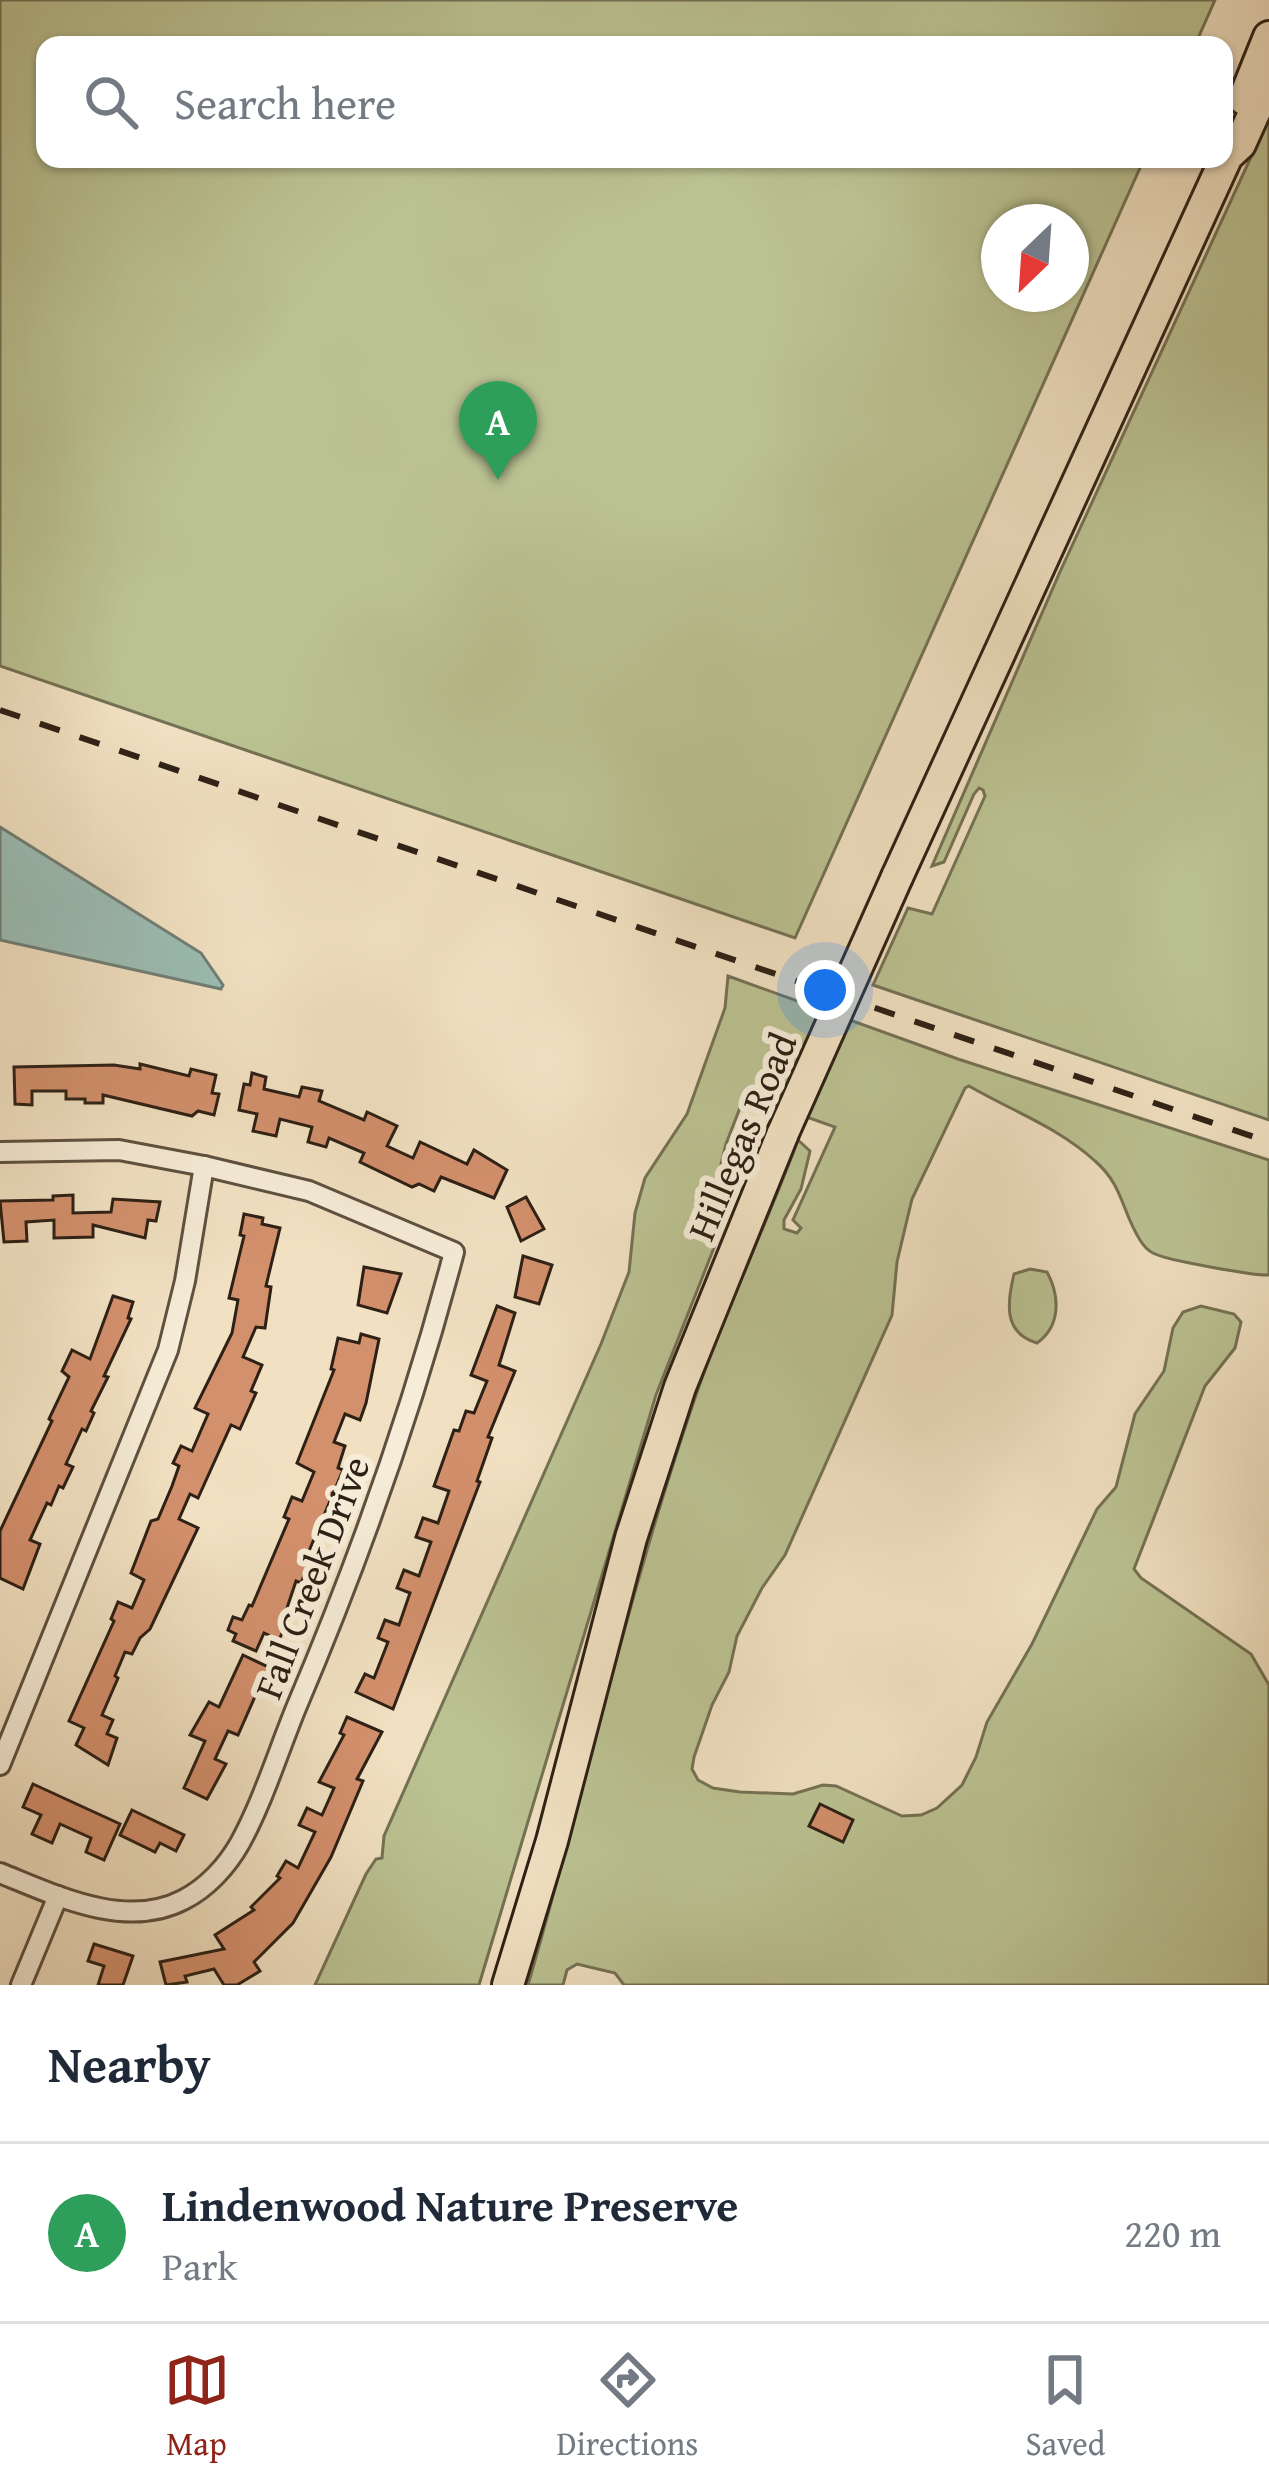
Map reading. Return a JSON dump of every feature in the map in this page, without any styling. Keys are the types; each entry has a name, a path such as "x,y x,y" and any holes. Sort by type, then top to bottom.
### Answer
{"main road":[{"name":"Hillegas Road","path":"1233,125 1269,38"},
{"name":"Hillegas Road","path":"1233,150 1269,80"},
{"name":"Hillegas Road","path":"508,1985 552,1841 631,1538 680,1387 783,1133 1222,168"}],"street":[{"path":"0,1152 119,1150 204,1166 168,1350 0,1765"},
{"name":"Fall Creek Drive","path":"58,1896 116,1912 153,1910 184,1900 217,1875 240,1842 328,1634 404,1425 454,1252 309,1191 204,1166"},
{"path":"0,1873 58,1896 21,1985"}],"green space":[{"path":"0,0 1215,0 1199,36 36,36 36,168 1140,168 1089,282 1089,204 981,204 981,312 1075,312 795,938 0,666"},
{"path":"1269,118 1269,1120 873,985 908,908 932,914 985,796 983,790 974,794 944,862 932,866 1059,574"},
{"path":"728,976 958,1059 1269,1160 1269,1275 1151,1252 1134,1230 1117,1189 1095,1161 1050,1129 965,1088 912,1199 897,1262 892,1315 785,1555 737,1636 729,1672 712,1705 692,1769 698,1780 713,1788 793,1794 836,1786 902,1816 937,1808 962,1785 987,1722 1032,1644 1097,1509 1116,1487 1135,1414 1164,1371 1173,1328 1183,1312 1201,1306 1234,1314 1241,1322 1235,1348 1205,1386 1134,1569 1251,1654 1269,1685 1269,1985 624,1985 615,1973 577,1964 567,1970 563,1985 528,1985 648,1548 705,1370 798,1140 810,1151 801,1189 784,1220 784,1229 797,1233 801,1228 793,1220 835,1127 745,1095 714,1192 724,1187 749,1130 759,1130 756,1141 656,1395 479,1985 315,1985 366,1874 382,1858 384,1836 601,1344 629,1272 635,1213 645,1178 687,1114 725,1008"},
{"path":"1030,1269 1047,1272 1056,1301 1051,1328 1037,1343 1018,1332 1010,1316 1014,1274"}],"water":[{"path":"0,827 201,953 223,985 221,989 0,940"}],"building":[{"path":"140,1064 189,1076 191,1069 216,1075 212,1093 219,1094 214,1115 198,1111 192,1116 103,1095 103,1103 85,1103 85,1099 66,1099 66,1091 32,1091 32,1105 15,1104 14,1067 140,1069"},
{"path":"252,1073 266,1077 264,1089 299,1097 302,1087 322,1091 319,1101 364,1120 367,1112 397,1126 387,1146 413,1158 420,1142 467,1164 474,1150 507,1170 494,1198 441,1177 434,1191 419,1184 412,1187 360,1162 364,1153 329,1138 326,1147 308,1142 312,1127 280,1119 276,1136 253,1131 257,1114 239,1110 244,1084 250,1085"},
{"path":"73,1195 73,1213 111,1212 113,1199 160,1202 156,1221 148,1220 145,1238 93,1225 93,1237 54,1238 54,1220 26,1222 27,1241 4,1242 0,1201"},
{"path":"526,1197 544,1229 521,1241 507,1207"},
{"path":"244,1214 280,1228 266,1286 271,1287 265,1328 256,1327 243,1357 262,1365 251,1391 256,1393 240,1429 231,1425 198,1498 190,1494 179,1519 198,1528 150,1629 132,1654 125,1652 115,1676 102,1715 113,1720 107,1734 117,1738 108,1765 76,1745 84,1728 69,1721 118,1602 132,1608 144,1580 131,1573 151,1521 158,1519 172,1486 179,1466 173,1463 181,1446 192,1451 208,1414 195,1408 232,1333 238,1300 229,1298 244,1236 240,1235"},
{"path":"523,1256 552,1265 539,1304 515,1297"},
{"path":"364,1267 401,1274 387,1313 358,1305"},
{"path":"113,1296 133,1302 131,1319 104,1376 108,1377 86,1431 82,1429 66,1464 73,1467 51,1505 47,1503 30,1540 40,1544 23,1589 0,1578 0,1531 52,1421 69,1377 62,1371 72,1350 90,1359"},
{"path":"497,1306 515,1313 499,1365 515,1371 488,1437 492,1438 480,1482 393,1709 356,1692 365,1674 374,1678 388,1642 378,1638 385,1620 399,1625 410,1593 397,1588 404,1570 419,1576 431,1542 416,1537 423,1518 438,1523 449,1491 434,1486 454,1430 459,1431 466,1411 474,1413 487,1381 471,1375"},
{"path":"361,1334 379,1339 366,1403 360,1420 345,1414 334,1442 345,1446 338,1468 343,1470 304,1563 308,1565 301,1583 296,1581 283,1620 287,1622 279,1640 264,1633 256,1651 233,1641 236,1634 228,1630 233,1617 242,1620 252,1606 289,1519 284,1517 292,1497 302,1501 314,1472 297,1463 334,1370 338,1338 359,1343"},
{"path":"243,1655 268,1667 238,1735 228,1731 215,1759 226,1764 207,1799 184,1788 205,1741 190,1735 209,1702 219,1707"},
{"path":"347,1717 382,1732 357,1779 363,1781 331,1857 293,1923 254,1962 260,1971 237,1985 224,1985 214,1969 185,1976 187,1982 166,1985 160,1962 224,1949 215,1935 254,1910 251,1907 280,1878 286,1861 298,1868 315,1832 299,1825 307,1808 322,1815 334,1788 319,1782 344,1735 340,1733"},
{"path":"33,1784 120,1824 104,1860 86,1852 91,1838 60,1824 52,1843 32,1834 41,1815 23,1807"},
{"path":"820,1804 853,1820 843,1842 809,1826"},
{"path":"132,1810 184,1835 176,1851 160,1843 155,1852 120,1835"},
{"path":"94,1944 133,1956 123,1985 98,1985 104,1966 88,1961"}],"railway":[{"path":"0,710 1269,1142"}],"place":[{"name":"Lindenwood Nature Preserve","path":"498,480"}]}
